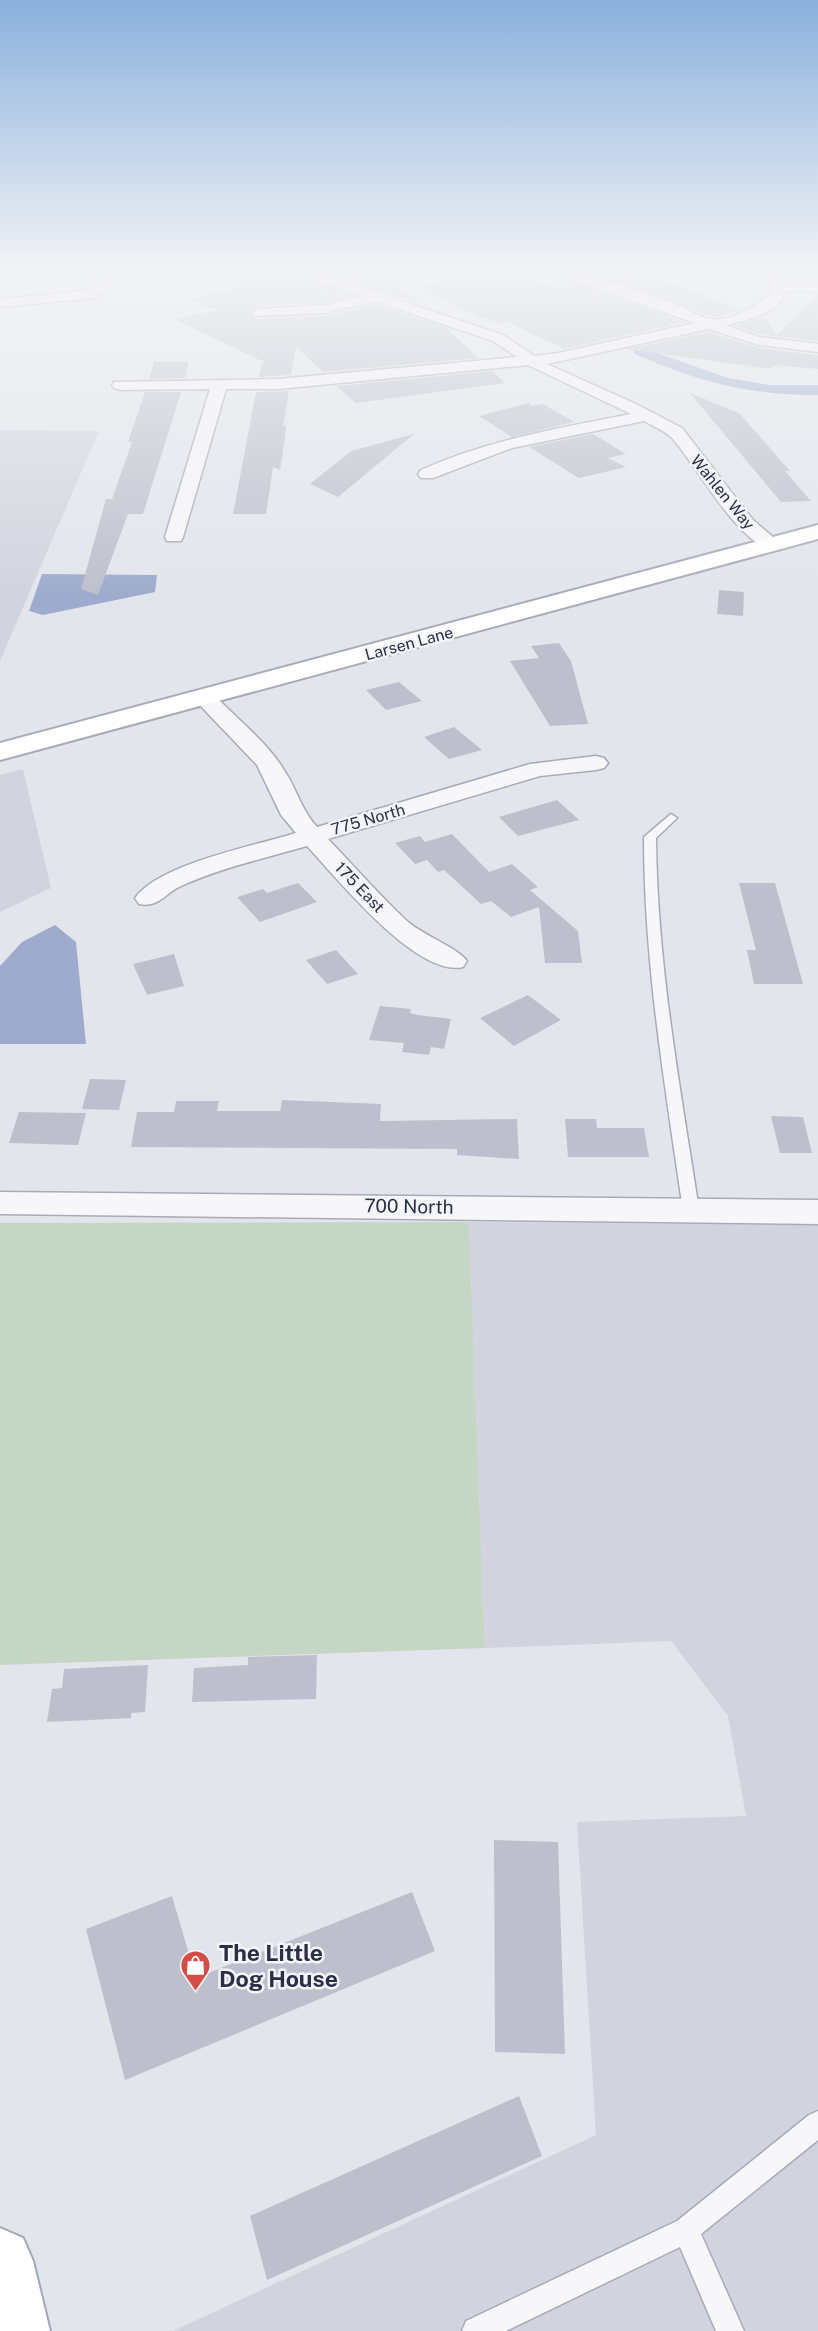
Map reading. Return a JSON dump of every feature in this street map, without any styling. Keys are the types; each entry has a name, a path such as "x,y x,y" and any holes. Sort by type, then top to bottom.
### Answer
{"main road":[{"name":"Larsen Lane","path":"0,752 818,532"},
{"path":"0,2261 16,2331"}],"street":[{"path":"120,385 219,386 333,379"},
{"name":"Wahlen Way","path":"569,379 676,432 746,524 772,544"},
{"path":"174,537 219,386"},
{"path":"427,474 493,448 647,416"},
{"name":"175 East","path":"205,699 265,760 274,772 293,815 311,836 400,929 427,948 453,961"},
{"name":"775 North","path":"148,898 166,883 186,874 311,836 538,769 596,763"},
{"name":"700 North","path":"0,1203 818,1212"}],"lane":[{"path":"671,818 650,837 649,872 652,927 691,1210"},
{"path":"476,2331 686,2230 818,2124"},
{"path":"686,2230 730,2331"}],"shaded area":[{"path":"0,430 99,431 0,661"},
{"path":"23,769 51,888 0,912 0,775"},
{"path":"469,1222 818,1225 818,2331 173,2331 596,2135 577,1822 746,1816 728,1716 671,1641 485,1648"}],"green space":[{"path":"469,1222 485,1648 0,1665 0,1223"}],"water":[{"path":"42,574 157,575 155,592 43,615 29,611"},
{"path":"55,925 76,942 86,1044 0,1044 0,966 22,942"}],"building":[{"path":"412,379 500,379 505,383 355,403 337,386"},
{"path":"289,391 280,470 273,467 266,514 233,514 256,392"},
{"path":"145,392 181,392 143,514 128,514 98,595 81,589 106,499 112,499 132,442 128,442"},
{"path":"690,393 739,413 790,471 785,471 811,501 781,502"},
{"path":"529,403 532,406 543,404 574,422 512,437 479,416"},
{"path":"414,434 338,497 310,484 351,451"},
{"path":"593,434 626,454 608,458 626,467 579,478 529,447"},
{"path":"719,590 744,592 743,616 717,614"},
{"path":"559,643 571,661 588,724 550,726 510,661 539,658 531,646"},
{"path":"399,682 422,701 386,710 366,690"},
{"path":"454,727 482,750 449,759 424,737"},
{"path":"557,800 579,820 518,836 499,817"},
{"path":"452,834 489,872 512,864 538,887 530,890 578,931 582,963 545,963 539,907 511,917 491,901 481,904 444,870 438,872 427,860 415,864 395,843 420,836 425,842"},
{"path":"298,883 317,902 260,922 237,897 263,889 267,893"},
{"path":"739,883 775,883 803,984 754,984 747,950 756,950"},
{"path":"336,950 358,974 327,984 306,960"},
{"path":"174,954 184,986 147,995 133,964"},
{"path":"528,995 561,1020 514,1046 480,1018"},
{"path":"380,1006 411,1009 410,1013 418,1015 451,1019 444,1049 431,1047 429,1055 402,1052 404,1043 369,1040"},
{"path":"90,1079 126,1080 119,1110 82,1109"},
{"path":"282,1100 381,1104 380,1121 517,1119 519,1159 457,1155 457,1149 131,1147 137,1112 174,1112 176,1101 219,1101 217,1111 280,1111"},
{"path":"19,1112 86,1113 78,1145 9,1143"},
{"path":"771,1116 803,1117 812,1153 780,1153"},
{"path":"565,1119 596,1119 597,1128 644,1128 649,1157 568,1157"},
{"path":"317,1655 316,1699 192,1702 194,1668 248,1665 248,1657"},
{"path":"148,1665 145,1712 131,1713 131,1718 47,1722 52,1689 62,1688 64,1669"},
{"path":"494,1840 558,1842 565,2054 495,2052"},
{"name":"The Little Dog House","path":"412,1892 435,1951 125,2080 86,1929 172,1896 196,1978"},
{"path":"519,2096 542,2156 267,2280 250,2216"}],"waterway":[{"path":"713,379 748,387 818,390"}],"place":[{"name":"The Little Dog House","path":"196,1993"}]}
